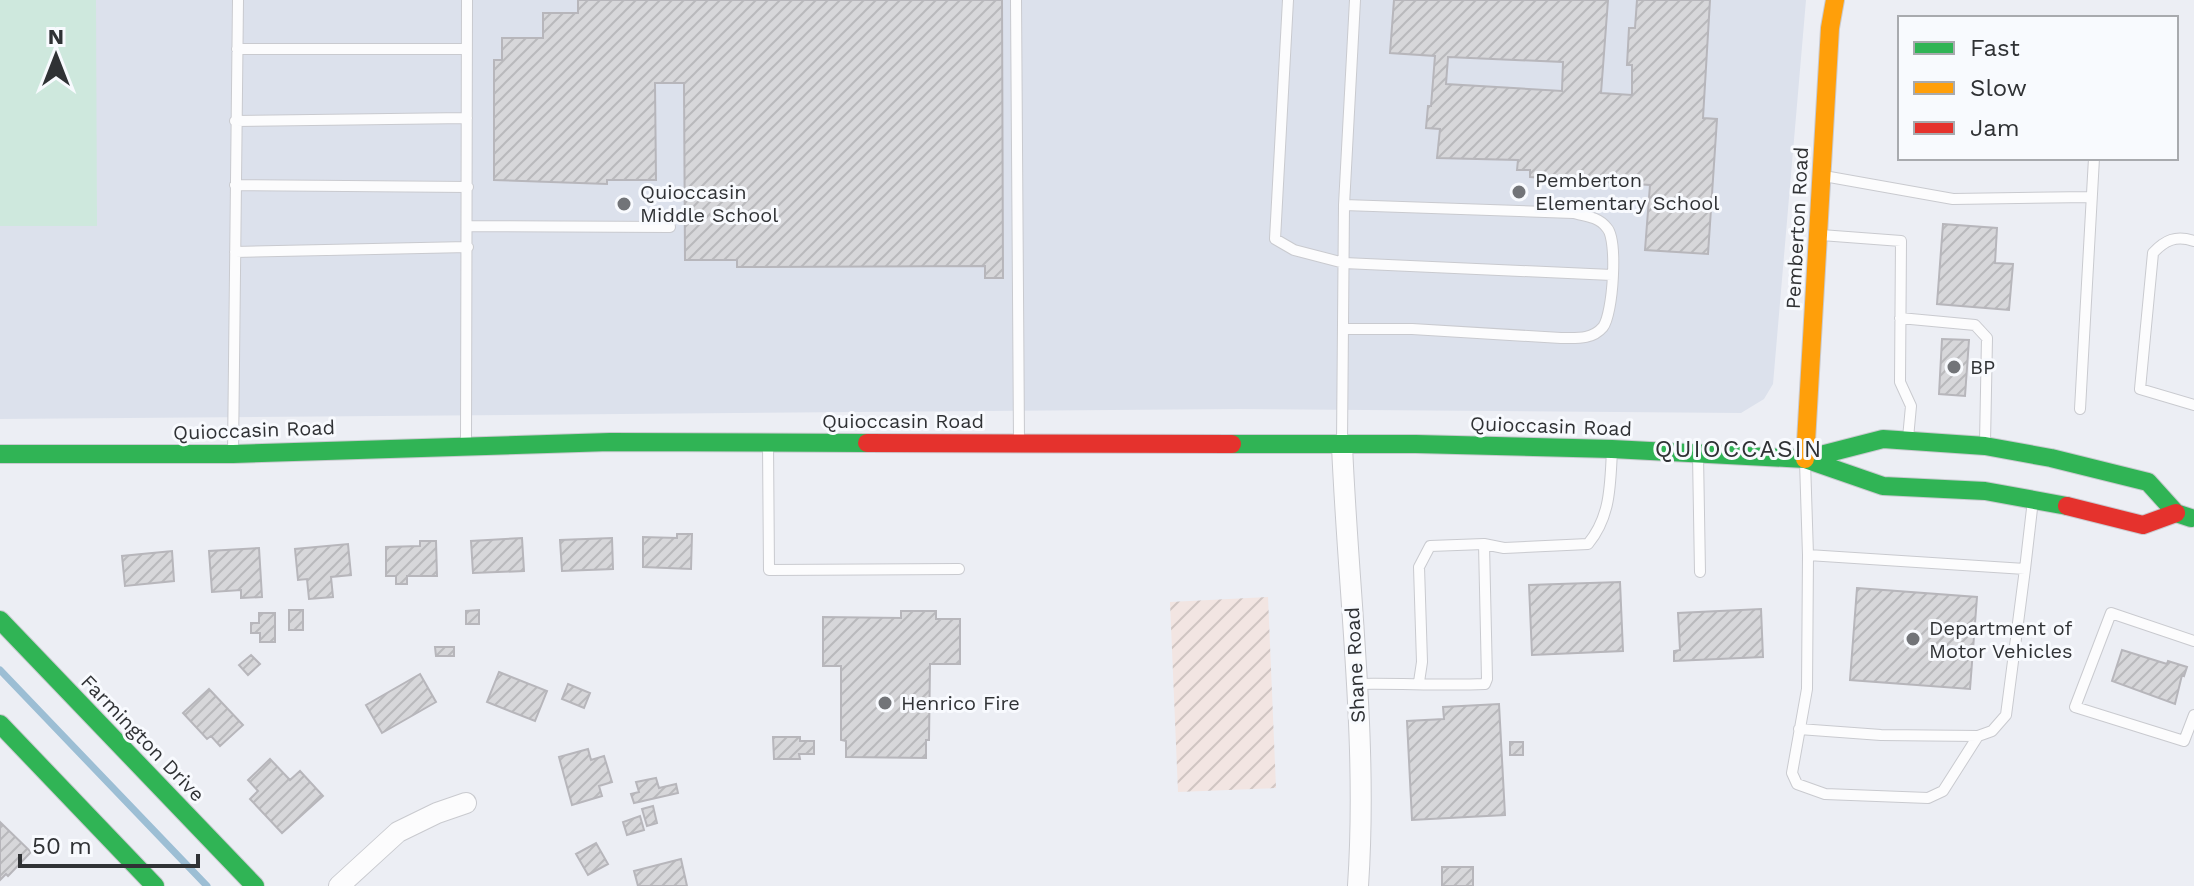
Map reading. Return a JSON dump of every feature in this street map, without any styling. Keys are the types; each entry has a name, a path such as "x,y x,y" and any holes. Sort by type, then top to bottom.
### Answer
{"main road":[{"name":"Pemberton Road","path":"1805,459 1830,28 1835,0"},
{"name":"Quioccasin Road","path":"1805,459 1883,439 1985,446 2051,458 2148,482 2185,516"},
{"name":"Quioccasin Road","path":"0,454 233,454 610,442 1612,449 1805,459 1883,486 1985,491 2083,509 2143,525 2185,516"},
{"name":"Farmington Drive","path":"0,620 255,886"},
{"path":"0,724 155,886"}],"street":[{"name":"Shane Road","path":"1342,445 1362,828 1358,886"},
{"path":"339,886 398,832 466,803"}],"lane":[{"path":"233,454 238,0"},
{"path":"466,445 467,0"},
{"path":"1016,0 1019,443"},
{"path":"1288,0 1275,239 1294,250 1344,263 1612,275"},
{"path":"1342,445 1344,205 1355,0"},
{"path":"237,49 467,49"},
{"path":"235,121 467,118"},
{"path":"2080,409 2094,160"},
{"path":"1822,176 1953,199 2090,197"},
{"path":"235,185 468,187"},
{"path":"1344,205 1588,216 1598,220 1611,233 1612,275 1608,316 1603,327 1594,335 1581,338 1412,329 1344,329"},
{"path":"468,226 670,227"},
{"path":"1819,235 1901,241 1900,382 1911,406 1908,440"},
{"path":"2194,241 2172,239 2162,243 2153,253 2140,389 2194,405"},
{"path":"235,252 468,247"},
{"path":"1900,318 1975,325 1987,338 1985,446"},
{"path":"768,442 769,570 959,569"},
{"path":"1419,682 1422,662 1419,567 1430,546 1484,544 1504,548 1588,544 1604,519 1609,502 1612,449"},
{"path":"1698,453 1700,572"},
{"path":"1805,459 1807,689 1792,773 1797,784 1825,794 1928,798 1943,791 1978,736"},
{"path":"1799,729 1881,735 1978,736 1992,731 2006,715 2033,500"},
{"path":"1356,684 1419,682 1437,687 1485,684 1484,544"},
{"path":"1808,555 2025,569"},
{"path":"2194,641 2111,613 2075,707 2184,741 2194,715"}],"shaded area":[{"name":"Quioccasin Middle School","path":"0,0 1806,0 1773,384 1764,399 1741,413 1238,409 0,419"},
{"path":"1268,597 1276,788 1178,792 1170,602"}],"green space":[{"path":"0,0 96,0 97,226 0,226"}],"building":[{"path":"578,0 1002,0 1003,278 985,278 985,266 737,267 737,260 685,260 684,83 655,83 656,180 607,180 607,184 494,180 494,60 502,60 502,38 543,38 543,13 578,13"},
{"path":"1394,0 1608,0 1601,93 1632,95 1632,65 1627,65 1629,28 1635,28 1637,0 1710,0 1703,118 1717,119 1708,254 1645,250 1650,185 1530,177 1530,170 1517,170 1518,160 1437,158 1440,129 1426,128 1435,56 1390,53","holes":["1448,57 1563,62 1562,91 1446,84"]},
{"path":"1943,224 1997,228 1995,263 2013,264 2009,310 1937,304"},
{"name":"BP","path":"1942,339 1969,340 1965,396 1939,394"},
{"path":"677,534 692,534 691,569 643,567 643,537 677,538"},
{"path":"522,538 524,571 473,573 471,541"},
{"path":"612,538 613,569 562,571 560,540"},
{"path":"420,541 436,541 437,576 407,576 407,584 396,584 396,576 386,576 386,547 420,546"},
{"path":"348,544 351,575 331,577 333,597 309,599 307,579 298,580 295,549"},
{"path":"259,548 262,597 241,598 241,590 212,592 209,551"},
{"path":"172,551 174,581 125,586 122,556"},
{"path":"1620,582 1623,651 1532,655 1529,585"},
{"name":"Department of Motor Vehicles","path":"1857,588 1977,597 1970,689 1850,680"},
{"path":"1761,609 1763,657 1674,661 1674,651 1680,650 1678,613"},
{"path":"289,610 303,610 303,630 289,630"},
{"path":"479,610 479,624 466,624 466,611"},
{"name":"Henrico Fire","path":"901,611 936,611 936,619 960,619 960,664 930,664 926,758 846,757 846,741 841,740 841,666 823,666 823,617 901,618"},
{"path":"259,613 275,613 275,642 260,642 260,633 251,633 251,623 259,623"},
{"path":"435,647 454,647 454,656 436,656"},
{"path":"2122,650 2187,667 2175,704 2112,681"},
{"path":"251,655 260,664 248,675 239,665"},
{"path":"499,672 547,691 535,721 487,702"},
{"path":"420,674 436,702 382,733 366,705"},
{"path":"568,684 590,693 584,708 562,699"},
{"path":"209,689 243,725 220,746 211,736 207,739 183,713"},
{"path":"1499,704 1505,815 1412,820 1407,721 1444,719 1443,707"},
{"path":"773,737 800,737 800,741 814,741 814,754 799,754 800,759 774,759"},
{"path":"1510,742 1523,742 1523,755 1510,755"},
{"path":"588,749 591,760 604,756 612,782 599,786 602,796 572,805 559,757"},
{"path":"270,759 290,780 300,771 323,796 282,833 250,799 258,791 248,780"},
{"path":"656,778 659,788 676,784 678,793 634,803 631,794 639,792 636,782"},
{"path":"653,806 657,823 647,826 642,809"},
{"path":"640,816 644,830 627,835 623,822"},
{"path":"0,822 31,852 0,880"},
{"path":"596,843 608,864 588,875 576,854"},
{"path":"681,859 687,886 638,886 634,871"},
{"path":"1442,867 1473,867 1473,886 1442,886"}],"waterway":[{"path":"0,670 207,886"}],"traffic: fast":[{"path":"1805,459 1883,439 1985,446 2051,458 2148,482 2176,513 2191,518"},
{"path":"0,454 233,454 610,442 867,443"},
{"path":"1232,444 1416,444 1612,449 1805,459 1883,486 1985,491 2067,506"},
{"path":"0,620 255,886"},
{"path":"0,724 155,886"}],"traffic: slow":[{"path":"1805,459 1830,28 1835,0"}],"traffic: jam":[{"path":"867,443 1232,444"},
{"path":"2067,506 2143,525 2176,513"}],"place":[{"name":"Pemberton Elementary School","path":"1519,192"},
{"name":"Quioccasin Middle School","path":"624,204"},
{"name":"BP","path":"1954,367"},
{"name":"Department of Motor Vehicles","path":"1913,639"},
{"name":"Henrico Fire","path":"885,703"}],"district":[{"name":"QUIOCCASIN","path":"1739,449"}]}
